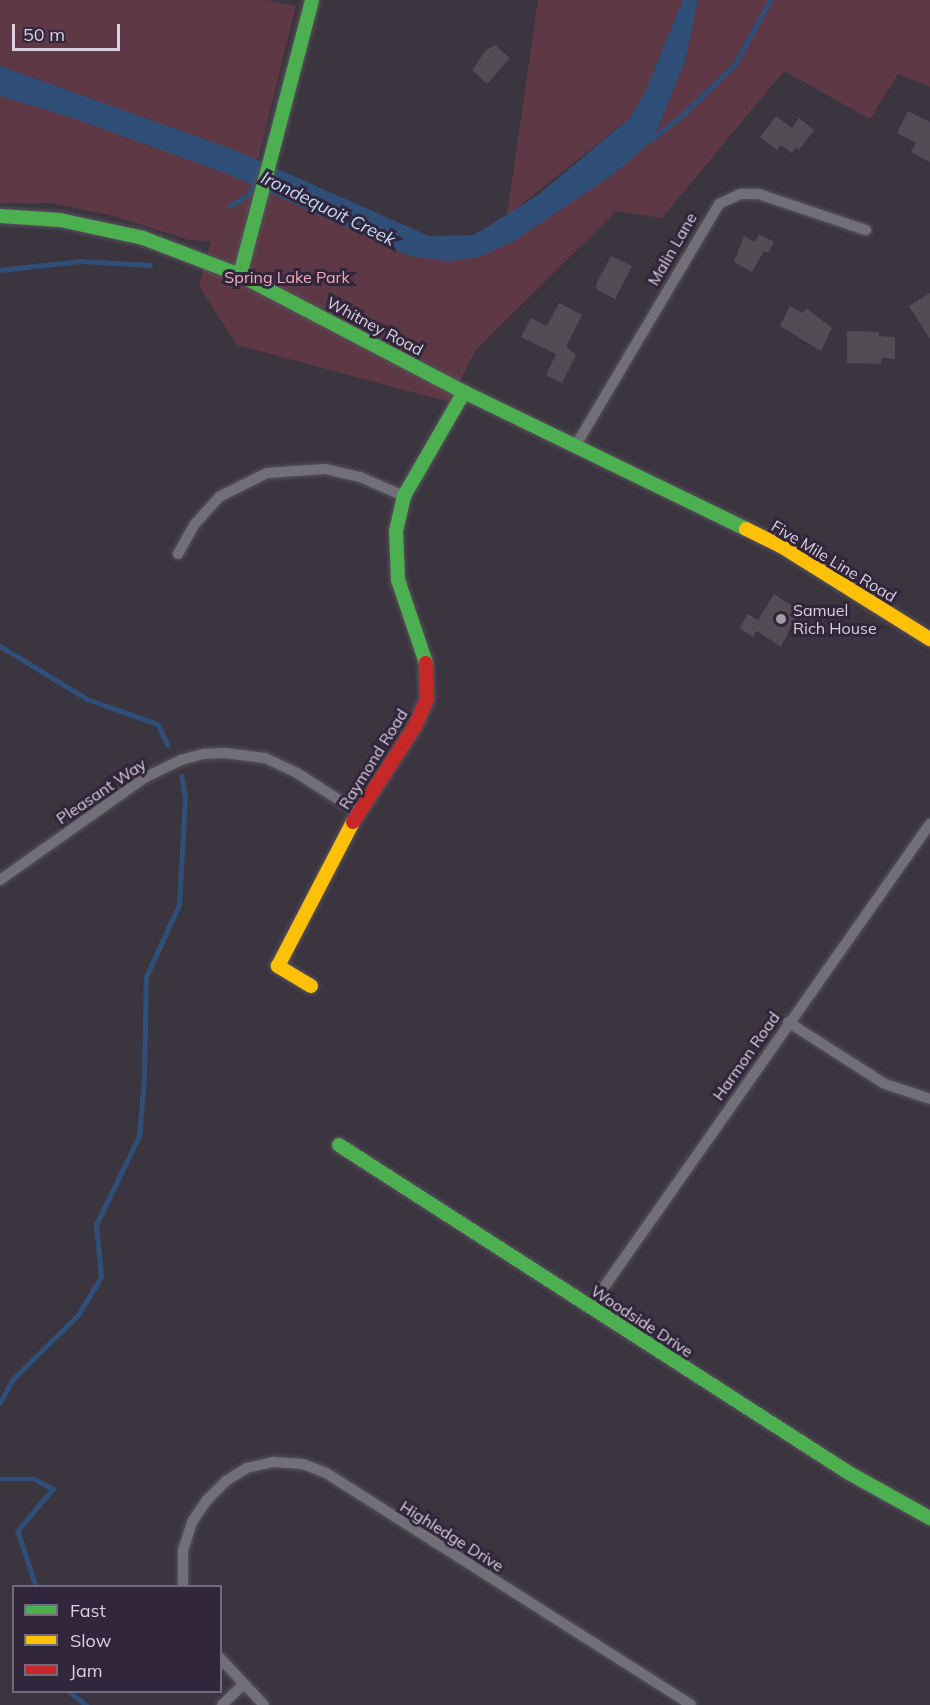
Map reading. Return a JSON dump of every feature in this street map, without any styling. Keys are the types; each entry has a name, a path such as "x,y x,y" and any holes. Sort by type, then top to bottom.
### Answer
{"street":[{"path":"240,275 286,109 312,0"},
{"name":"Malin Lane","path":"576,445 719,204 740,194 759,194 866,230"},
{"name":"Whitney Road","path":"0,216 60,220 143,238 240,275 464,392 718,515"},
{"name":"Raymond Road","path":"310,986 278,966 358,812 415,726 429,684 425,653 405,604 396,564 396,531 404,496 464,392"},
{"path":"178,554 194,525 219,497 267,473 325,469 360,477 404,496"},
{"name":"Five Mile Line Road","path":"718,515 822,570 930,639"},
{"name":"Pleasant Way","path":"0,880 144,778 181,760 204,754 225,753 265,758 297,773 358,812"},
{"name":"Harmon Road","path":"590,1307 788,1022 930,824"},
{"path":"788,1022 885,1084 930,1099"},
{"name":"Woodside Drive","path":"339,1145 849,1473 930,1518"},
{"name":"Highledge Drive","path":"183,1585 183,1550 196,1517 226,1481 247,1468 274,1462 303,1464 326,1473 691,1705"},
{"path":"222,1660 264,1705"},
{"path":"222,1705 244,1684"}],"green space":[{"path":"0,0 266,0 296,6 258,160 0,66"},
{"path":"538,0 683,0 645,93 630,118 507,216"},
{"name":"Spring Lake Park","path":"698,0 930,0 930,87 898,74 870,119 784,71 662,218 616,211 475,351 449,402 237,345 199,286 211,241 189,240 114,216 50,203 0,203 0,79 67,100 388,243 514,241 653,140 685,61"}],"water":[{"name":"Irondequoit Creek","path":"683,0 698,0 685,61 653,140 615,173 514,241 479,257 448,261 410,256 228,174 70,117 0,96 0,66 237,151 429,236 474,235 538,195 630,118 645,92"}],"building":[{"path":"495,45 510,58 487,84 472,70 485,51"},
{"path":"908,111 930,122 930,162 911,152 916,143 897,133"},
{"path":"776,116 792,128 799,118 814,130 799,150 796,148 792,153 781,145 777,150 760,137"},
{"path":"759,234 774,242 768,253 764,251 752,272 734,262 744,236 755,242"},
{"path":"611,256 632,266 615,299 597,290 596,284"},
{"path":"930,293 930,339 909,306"},
{"path":"559,303 582,315 566,347 576,355 562,383 546,375 556,354 521,337 531,318 547,326"},
{"path":"790,306 803,313 806,308 832,328 821,351 780,326"},
{"path":"847,331 879,332 879,336 895,337 895,359 882,358 881,364 847,363"},
{"name":"Samuel Rich House","path":"774,594 799,610 781,647 757,631 753,637 739,628 748,614 758,620"}],"waterway":[{"path":"650,140 678,119 735,64 770,0"},
{"name":"Irondequoit Creek","path":"230,206 249,194 256,181"},
{"path":"0,270 81,261 150,265"},
{"path":"0,646 87,699 158,724 168,745"},
{"path":"0,1403 12,1380 78,1315 101,1277 96,1225 139,1136 144,1079 146,977 179,905 185,798 181,776"},
{"path":"0,1479 35,1479 53,1489 18,1531 36,1585"},
{"path":"71,1693 86,1705"}],"traffic: fast":[{"path":"240,275 312,0"},
{"path":"0,216 60,220 143,238 240,275 464,392 746,529"},
{"path":"426,663 398,580 396,531 404,496 464,392"},
{"path":"339,1145 849,1473 930,1518"}],"traffic: slow":[{"path":"746,529 781,546 930,639"},
{"path":"311,986 278,966 353,822"}],"traffic: jam":[{"path":"353,822 415,726 427,699 426,663"}],"place":[{"name":"Samuel Rich House","path":"781,619"}]}
